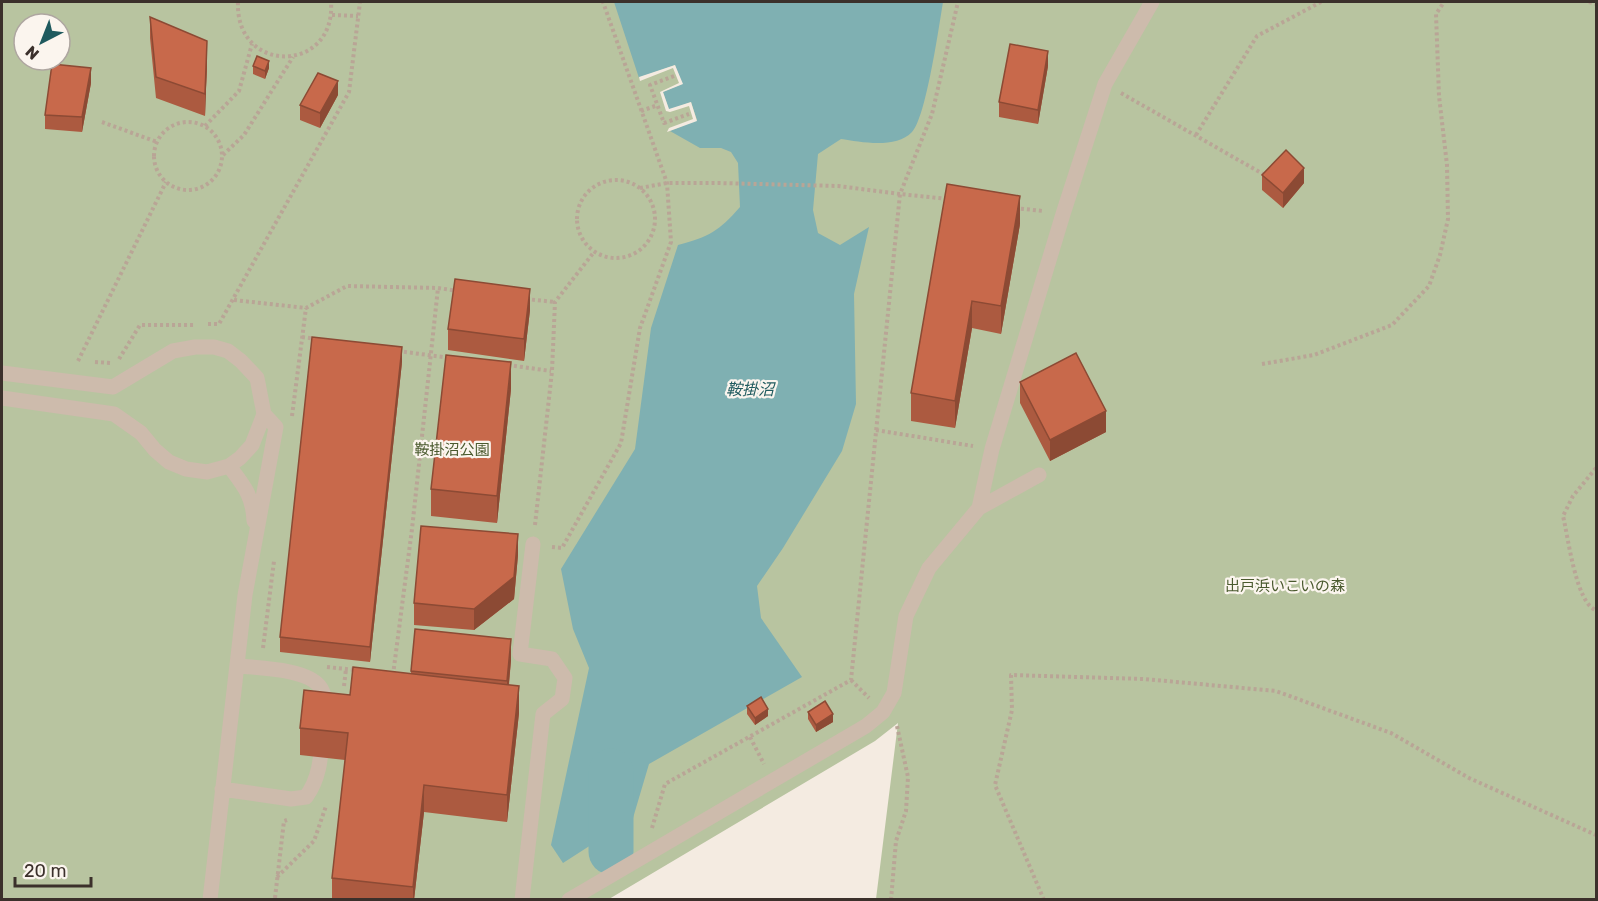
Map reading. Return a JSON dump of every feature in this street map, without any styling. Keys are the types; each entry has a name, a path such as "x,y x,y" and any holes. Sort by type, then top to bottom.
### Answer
{"lane":[{"path":"979,508 992,449 1105,84 1152,2"},
{"path":"2,373 113,387 173,351 195,347 214,347 228,351 242,361 257,378 264,414 276,427 245,595 210,900"},
{"path":"2,398 114,414 141,433 169,462 186,469 207,472 228,466 252,445 264,414"},
{"path":"228,466 243,484 253,505 255,539"},
{"path":"569,900 866,726 883,712 894,693 906,616 929,568 979,508 1039,475"},
{"path":"522,900 543,714 562,699 565,678 552,659 520,654 533,544"},
{"path":"222,789 291,800 306,796 315,785 321,757 325,702 321,687 306,676 238,666"}],"path":[{"path":"238,2 238,17 243,32 252,44 278,57 293,56 308,51 320,42 328,29 332,15 331,2"},
{"path":"67,360 116,364 140,325 219,324 349,92 360,2"},
{"path":"594,252 555,302 552,371 533,544 561,548 621,443 640,328 671,242 667,183 603,2"},
{"path":"652,828 665,784 851,680 900,194 932,114 958,2"},
{"path":"1196,135 1257,36 1321,2"},
{"path":"1262,364 1314,355 1392,325 1429,286 1440,255 1448,219 1447,165 1439,96 1436,14 1444,2"},
{"path":"1589,2 1596,4"},
{"path":"332,15 358,16"},
{"path":"205,126 239,91 252,44"},
{"path":"222,155 244,135 293,56"},
{"path":"674,76 650,85 657,105 664,123 688,114"},
{"path":"1105,84 1263,174"},
{"path":"641,111 657,105"},
{"path":"102,122 157,142"},
{"path":"183,122 194,122 205,126 220,144 222,155 214,179 197,188 186,189 166,182 155,163 157,142 163,132 183,122"},
{"path":"610,181 628,182 640,188 649,198 654,211 655,224 651,237 643,248 633,255 620,259 606,258 594,252 585,244 576,220 583,197 592,188 610,181"},
{"path":"78,361 166,182"},
{"path":"640,188 667,183 838,186 952,200"},
{"path":"1009,207 1063,214"},
{"path":"234,300 306,308 347,286 438,288 461,291"},
{"path":"393,675 412,529 438,288"},
{"path":"519,298 555,302"},
{"path":"302,338 326,341"},
{"path":"396,351 453,358"},
{"path":"497,364 552,371"},
{"path":"876,430 992,449"},
{"path":"1596,468 1574,496 1563,516 1581,594 1591,608 1596,610"},
{"path":"412,529 423,531"},
{"path":"325,666 358,671"},
{"path":"1044,900 995,785 1012,710 1011,675 1144,679 1276,691 1391,733 1469,777 1596,835"},
{"path":"883,712 897,723 908,777 906,811 896,841 891,900"},
{"path":"750,736 773,781"},
{"path":"316,809 327,805"},
{"path":"275,898 284,821 295,817"}],"green space":[{"name":"鞍掛沼公園","path":"2,2 1596,2 1596,899 876,899 898,723 875,741 609,899 2,900"}],"water":[{"name":"鞍掛沼","path":"614,2 943,2 927,91 912,132 897,141 878,143 841,139 818,154 813,210 818,233 840,245 869,227 854,294 856,404 842,451 757,586 761,618 802,677 649,764 633,818 563,863 551,845 589,668 573,629 561,569 635,449 651,328 678,245 713,232 740,207 738,163 731,152 721,148 700,148 670,131 697,120 691,102 669,110 663,92 682,84 675,65 639,78"}],"pier":[{"path":"675,65 683,84 663,92 669,109 691,102 697,121 667,132 669,128 693,119 689,106 670,112 666,111 660,92 679,83 673,68 640,81 639,77"}],"building":[{"path":"150,17 207,41 205,94 156,77"},
{"path":"1010,44 1048,51 1038,110 999,102"},
{"path":"257,56 269,61 265,71 253,66"},
{"path":"72,66 91,68 82,117 45,115 51,72 72,72"},
{"path":"318,73 338,81 320,113 300,105"},
{"path":"1286,150 1304,168 1283,193 1262,175"},
{"path":"947,184 1020,196 1001,306 972,301 955,401 911,393"},
{"path":"455,279 530,289 524,339 448,329"},
{"path":"312,337 402,347 370,647 280,637"},
{"path":"1076,353 1106,411 1050,440 1020,382"},
{"path":"446,355 511,362 497,496 431,489"},
{"path":"421,526 518,534 514,577 474,609 414,603"},
{"path":"415,629 511,639 507,681 411,671"},
{"path":"353,667 519,686 507,795 424,785 413,887 332,878 348,733 300,728 304,690 350,695"},
{"path":"761,697 768,709 755,718 747,706"},
{"path":"825,701 833,714 816,725 808,712"}],"waterway":[{"path":"611,771 611,852"}],"park label":[{"name":"出戸浜いこいの森","path":"1285,586"}]}
